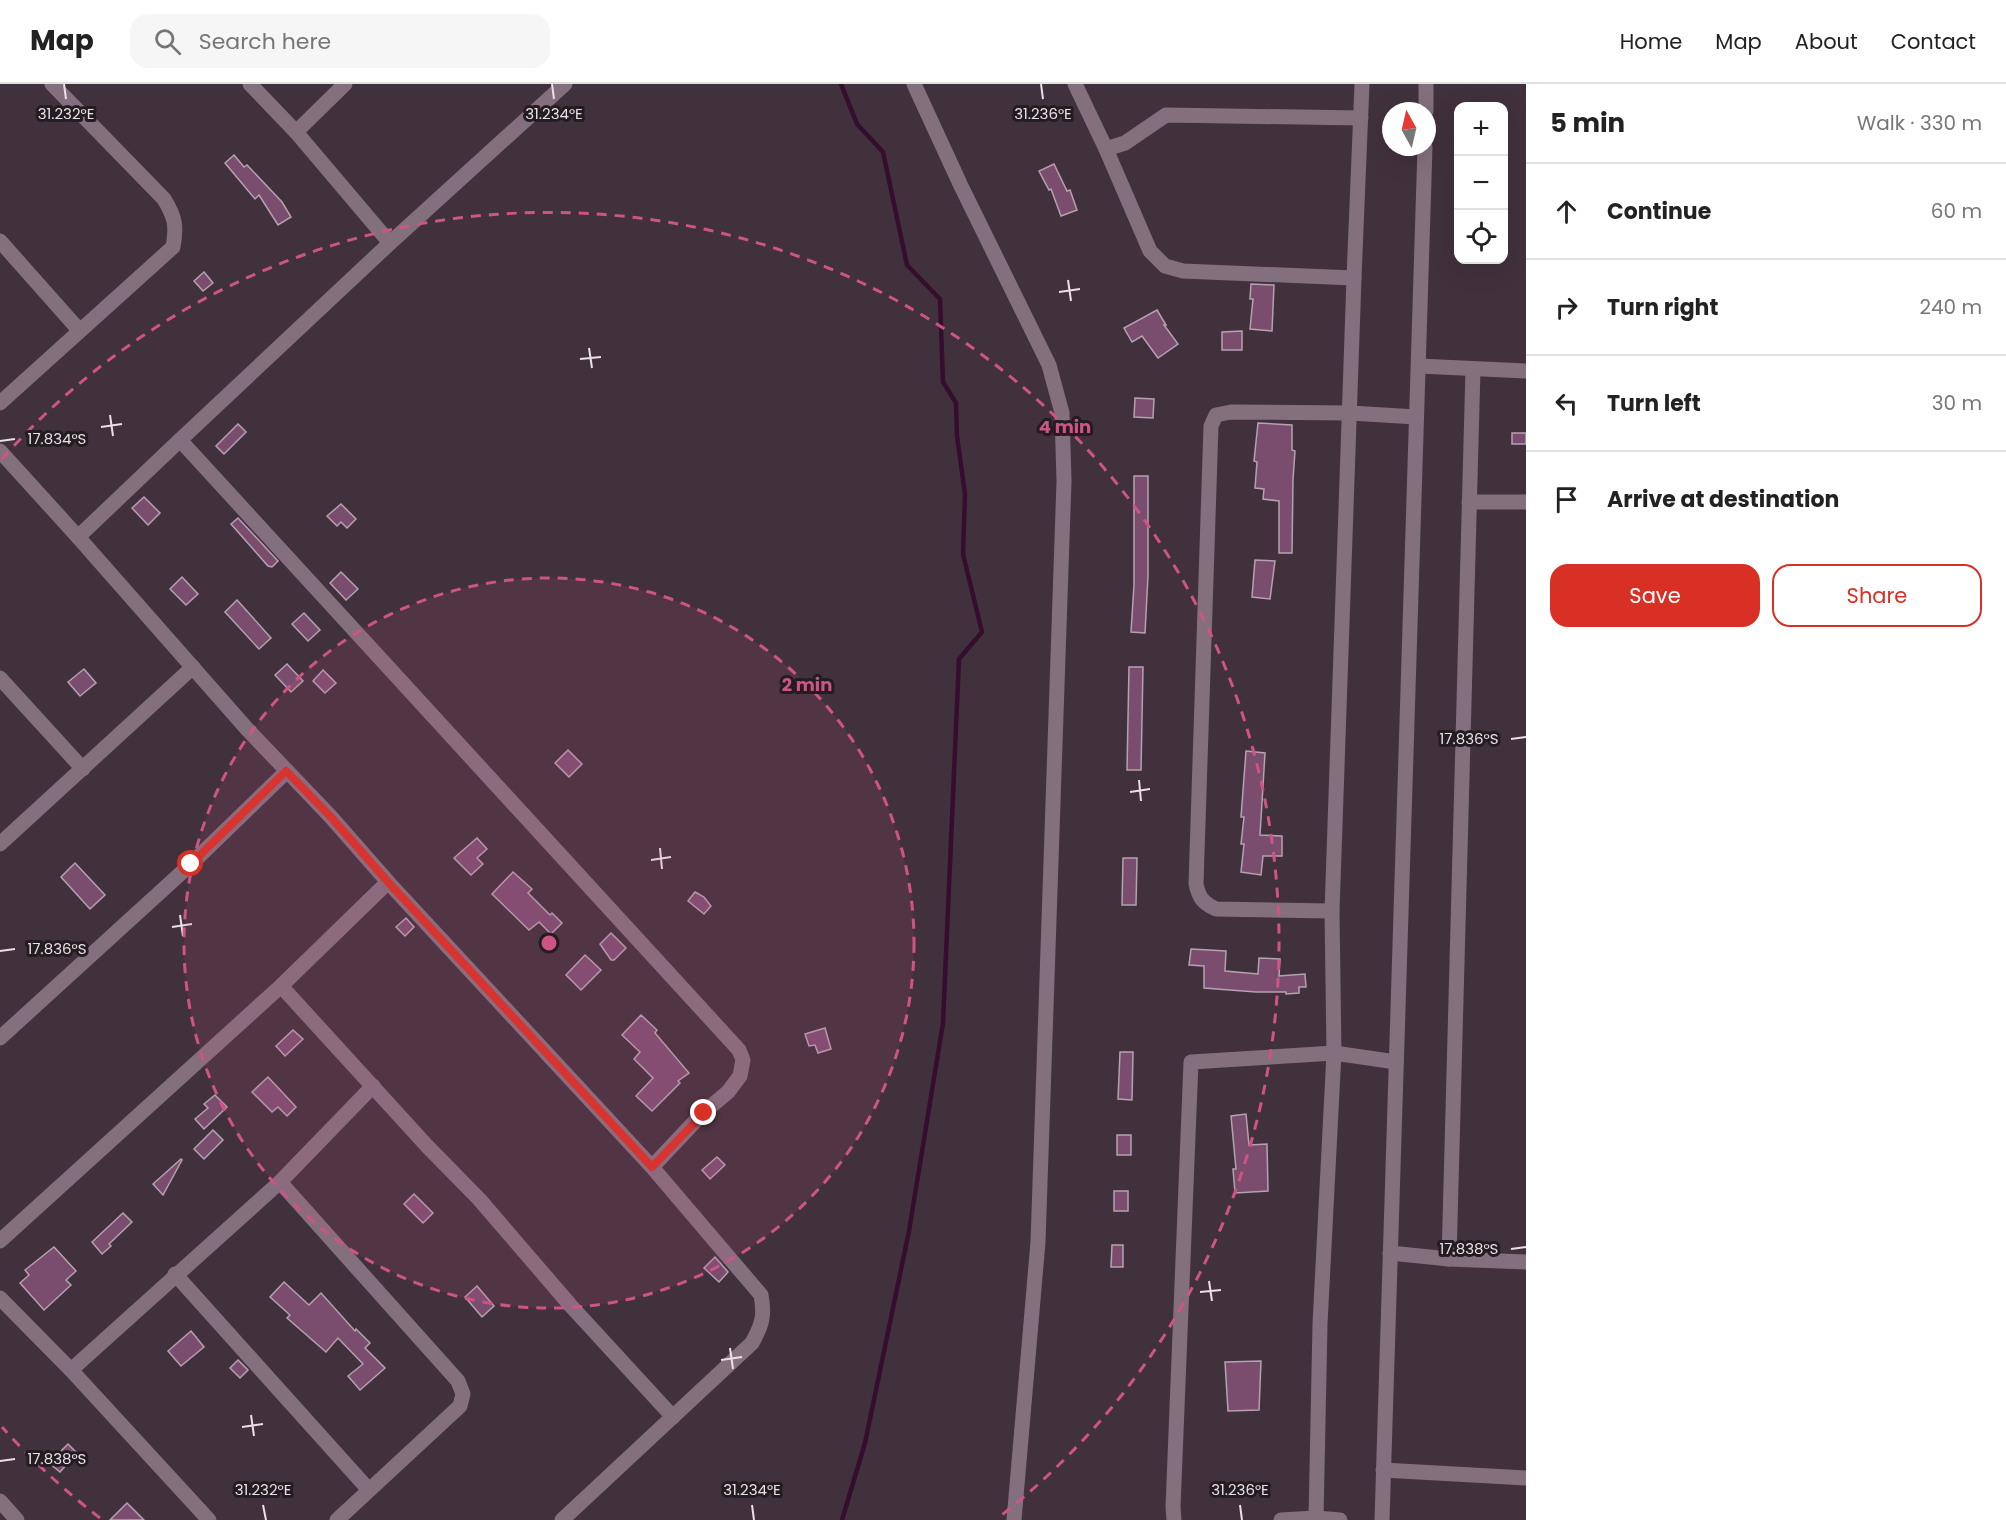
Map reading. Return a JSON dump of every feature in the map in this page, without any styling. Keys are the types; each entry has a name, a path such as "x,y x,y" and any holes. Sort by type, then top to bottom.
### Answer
{"street":[{"path":"0,403 173,247 176,231 173,213 164,199 52,84"},
{"path":"250,84 296,132 390,243"},
{"path":"296,132 345,84"},
{"path":"78,537 390,243 565,84"},
{"path":"914,84 961,186 1049,365 1062,413 1064,493 1038,1242 1014,1520"},
{"path":"1075,84 1150,251 1165,266 1183,272 1354,278"},
{"path":"1316,1518 1320,1324 1334,1053 1332,911 1362,84"},
{"path":"1426,84 1426,102"},
{"path":"1106,149 1125,143 1166,116 1361,118"},
{"path":"1382,1520 1425,156"},
{"path":"0,241 79,330"},
{"path":"1419,366 1526,371"},
{"path":"1449,1259 1473,369"},
{"path":"1332,911 1216,909 1206,904 1199,896 1196,884 1211,426 1216,415 1231,412 1416,417"},
{"path":"180,440 739,1050 743,1060 740,1076 728,1092 704,1113 652,1167"},
{"path":"0,451 286,771 331,817 388,882 652,1167 761,1295 762,1326 752,1343 562,1520"},
{"path":"1469,502 1526,502"},
{"path":"0,844 194,667"},
{"path":"0,678 82,769"},
{"path":"0,1038 191,864 286,771"},
{"path":"0,1241 281,986 388,882"},
{"path":"281,986 479,1199 570,1306 673,1417"},
{"path":"1174,1520 1191,1062 1334,1053 1396,1062"},
{"path":"71,1370 175,1274 280,1182 373,1086"},
{"path":"280,1182 458,1381 463,1394 460,1406 337,1520"},
{"path":"1390,1254 1526,1262"},
{"path":"175,1274 369,1490"},
{"path":"0,1298 71,1370 208,1520"},
{"path":"1383,1470 1526,1478"},
{"path":"0,1501 17,1520"},
{"path":"1281,1520 1316,1518 1340,1520"}],"building":[{"path":"234,155 244,167 247,165 282,202 291,217 278,225 259,195 255,199 225,163"},
{"path":"1054,164 1067,191 1070,190 1077,210 1061,216 1051,189 1049,190 1039,171"},
{"path":"204,272 213,283 203,291 194,281"},
{"path":"1251,284 1274,285 1272,331 1250,329 1253,299 1250,299"},
{"path":"1157,310 1166,325 1164,325 1178,344 1158,358 1142,336 1132,342 1124,328"},
{"path":"1242,331 1242,350 1222,350 1222,332"},
{"path":"1135,398 1154,399 1153,418 1134,417"},
{"path":"1258,423 1292,425 1292,450 1295,451 1292,553 1279,553 1279,501 1263,499 1264,489 1255,488 1257,462 1254,461"},
{"path":"238,424 246,432 224,454 216,446"},
{"path":"1512,433 1526,433 1526,444 1512,444"},
{"path":"1134,476 1148,476 1148,576 1145,633 1131,632 1134,585"},
{"path":"144,497 160,513 148,525 132,508"},
{"path":"341,504 356,519 347,528 341,522 337,526 327,516"},
{"path":"238,518 278,561 272,567 268,566 231,524"},
{"path":"1255,560 1275,561 1270,599 1252,597"},
{"path":"341,572 358,589 346,600 330,583"},
{"path":"182,577 198,594 186,605 170,589"},
{"path":"237,600 271,638 259,649 225,612"},
{"path":"304,613 320,630 308,641 292,624"},
{"path":"287,664 303,681 291,692 275,675"},
{"path":"1129,667 1143,667 1141,770 1127,770"},
{"path":"84,669 96,683 80,696 68,682"},
{"path":"323,670 336,683 325,693 313,681"},
{"path":"568,750 582,764 569,777 555,763"},
{"path":"1246,751 1265,753 1260,835 1282,836 1282,856 1263,856 1261,875 1241,872 1244,817 1241,817"},
{"path":"477,838 487,849 477,858 483,864 471,875 454,858"},
{"path":"1123,858 1137,858 1136,905 1122,905"},
{"path":"75,863 105,895 90,909 61,877"},
{"path":"513,872 532,889 528,893 550,915 552,913 562,923 551,934 539,922 529,930 492,894"},
{"path":"695,892 704,897 711,906 704,914 688,901"},
{"path":"406,918 414,927 405,936 396,927"},
{"path":"611,933 626,948 614,960 611,960 600,944"},
{"path":"1191,949 1226,951 1225,971 1258,974 1259,958 1280,959 1279,976 1305,974 1306,987 1299,987 1299,993 1286,994 1286,992 1204,988 1204,966 1189,965"},
{"path":"585,955 601,970 581,990 566,975"},
{"path":"641,1015 657,1030 655,1033 689,1073 678,1081 680,1083 652,1111 636,1096 653,1078 634,1059 640,1052 622,1035"},
{"path":"825,1028 831,1049 818,1053 815,1045 809,1046 805,1034"},
{"path":"293,1030 303,1039 285,1056 276,1046"},
{"path":"1120,1052 1133,1052 1132,1100 1118,1099"},
{"path":"268,1077 296,1107 287,1116 278,1107 272,1112 252,1092"},
{"path":"215,1095 227,1107 204,1129 195,1119 208,1108 204,1104"},
{"path":"1246,1114 1249,1145 1267,1144 1268,1191 1235,1193 1233,1169 1236,1169 1231,1116"},
{"path":"213,1130 223,1140 204,1159 194,1149"},
{"path":"1117,1135 1131,1135 1131,1155 1117,1155"},
{"path":"717,1157 725,1165 710,1179 702,1170"},
{"path":"182,1160 163,1195 153,1184"},
{"path":"1114,1191 1128,1191 1128,1211 1114,1211"},
{"path":"414,1194 433,1213 423,1223 404,1204"},
{"path":"123,1213 132,1222 102,1254 92,1242"},
{"path":"1112,1245 1123,1245 1123,1267 1111,1267"},
{"path":"54,1247 76,1271 66,1280 71,1285 44,1310 20,1283 29,1275 25,1270"},
{"path":"715,1257 728,1272 719,1282 704,1268"},
{"path":"284,1282 309,1305 321,1293 355,1331 356,1329 370,1343 365,1348 385,1368 360,1390 348,1376 363,1364 338,1338 326,1352 287,1318 290,1315 270,1297"},
{"path":"477,1286 494,1306 482,1317 465,1297"},
{"path":"191,1331 204,1347 181,1366 168,1351"},
{"path":"238,1360 248,1370 240,1378 230,1368"},
{"path":"1261,1361 1259,1410 1228,1411 1225,1362"},
{"path":"68,1444 77,1453 60,1472 49,1463"},
{"path":"127,1503 144,1520 110,1520"}],"waterway":[{"path":"841,84 857,124 883,152 907,265 940,299 943,382 956,403 957,436 965,494 963,554 982,632 959,659 943,1023 909,1231 865,1443 842,1520"}],"route":[{"path":"191,864 286,771 331,817 388,882 652,1167 704,1113"}]}
